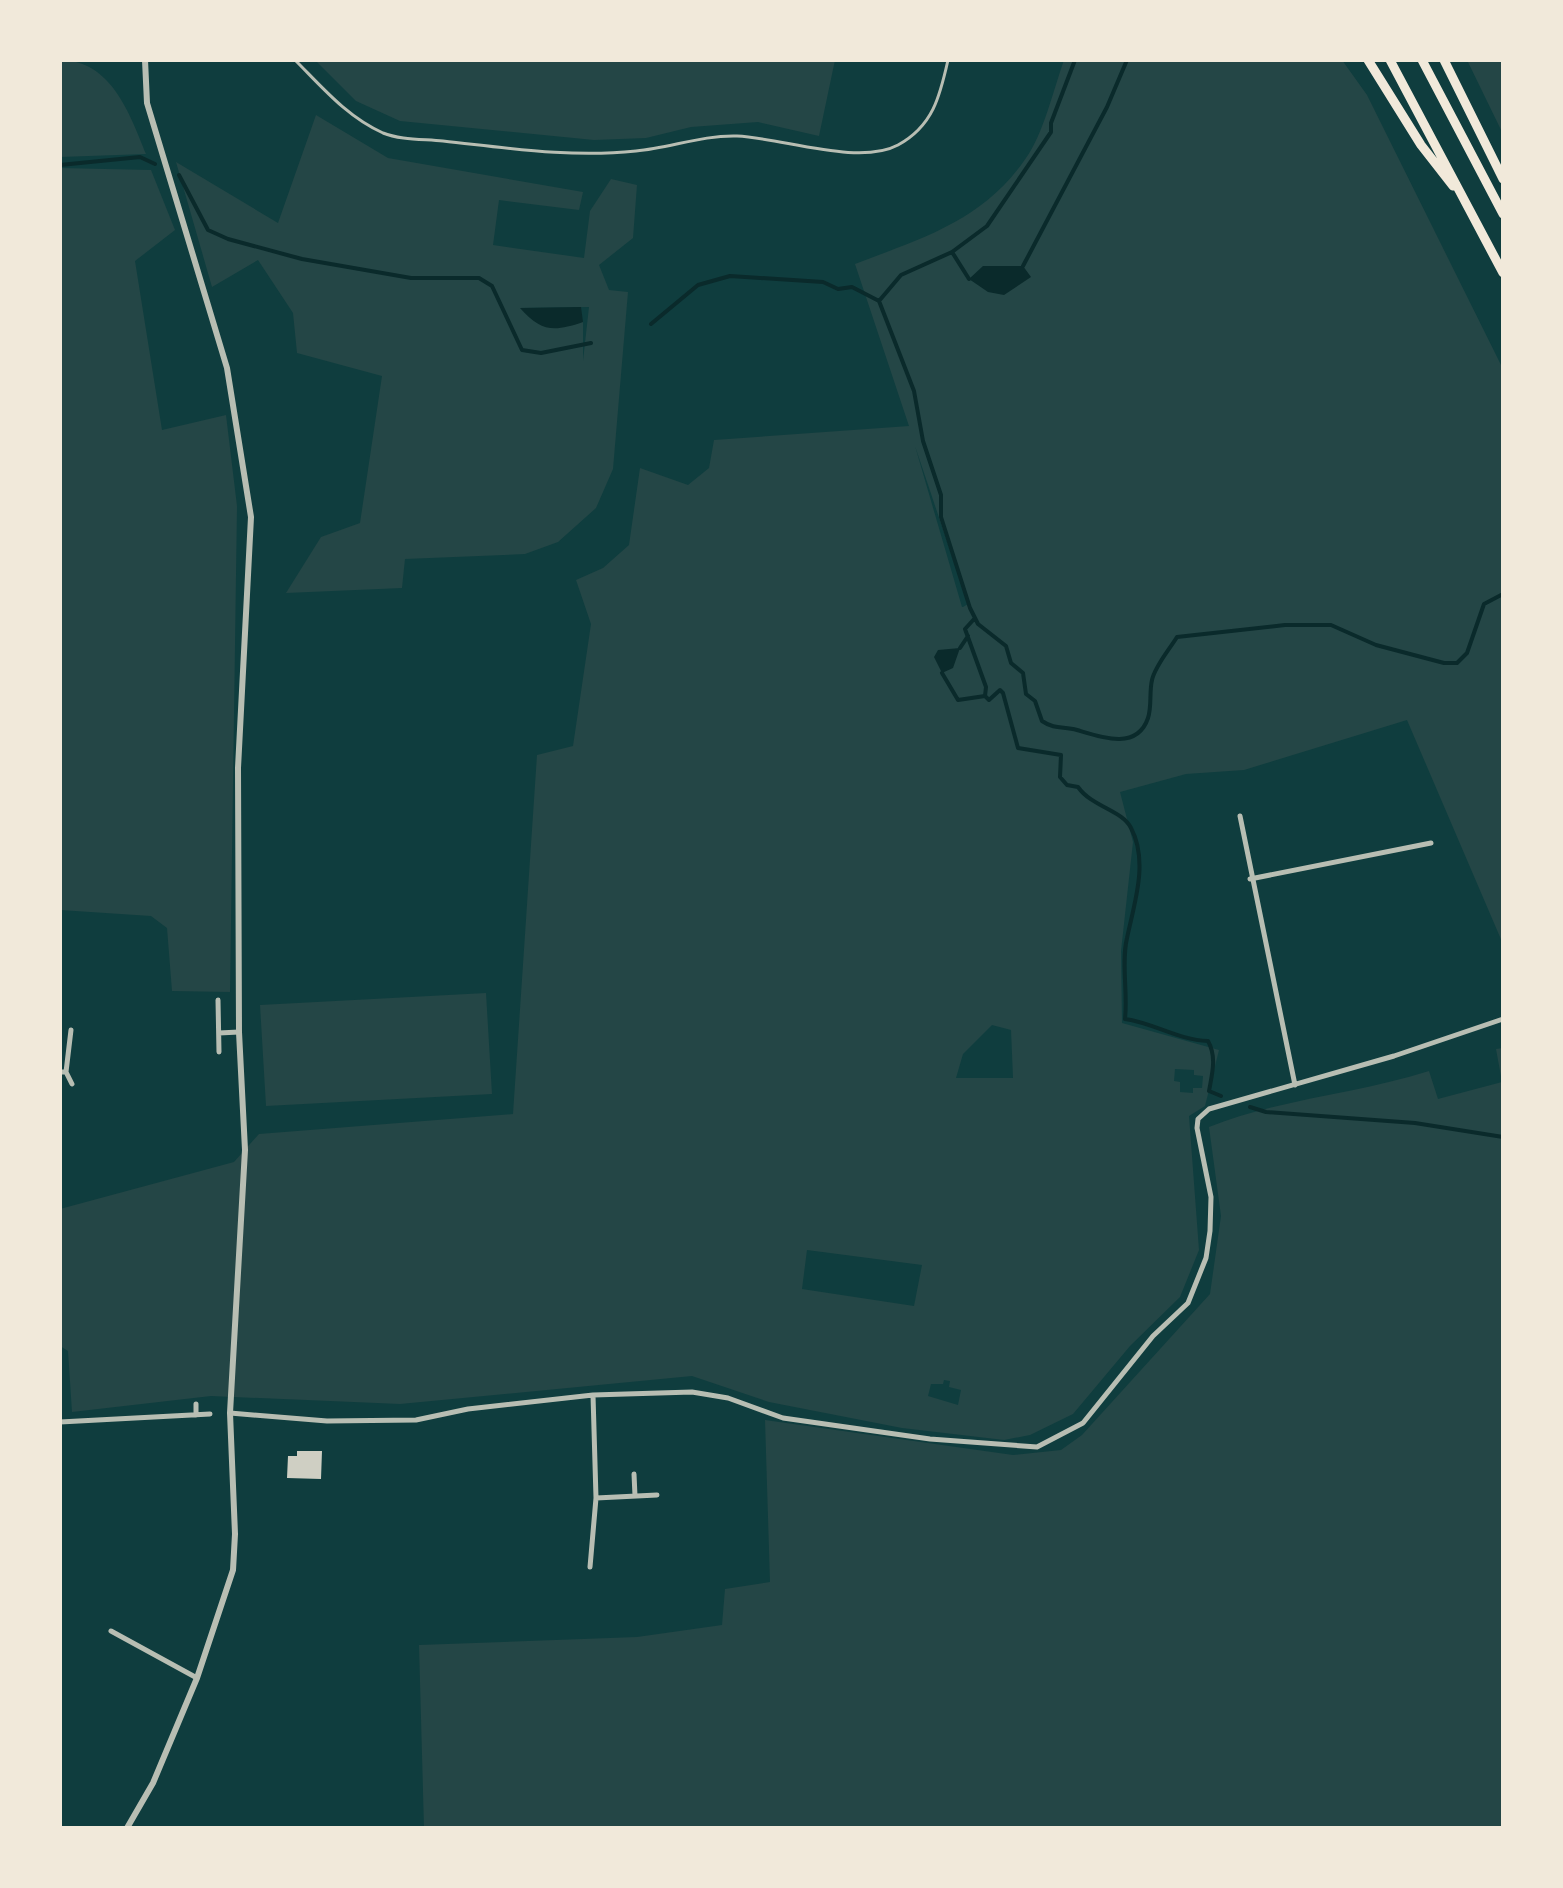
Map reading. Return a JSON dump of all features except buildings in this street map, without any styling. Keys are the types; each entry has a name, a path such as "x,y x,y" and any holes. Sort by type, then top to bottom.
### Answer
{"highway":[{"path":"1368,60 1421,145 1470,208"},
{"path":"1390,60 1503,273"},
{"path":"1422,60 1503,214"},
{"path":"1444,60 1503,179"}],"street":[{"path":"127,1828 153,1783 197,1678 233,1570 235,1534 230,1413 245,1150 239,1032 238,768 251,517 227,368 147,103 145,60"},
{"path":"1240,816 1250,879 1295,1085"},
{"path":"1250,879 1431,843"},
{"path":"218,1000 219,1052"},
{"path":"230,1413 327,1421 416,1420 468,1409 593,1395 692,1392 728,1398 791,1419 930,1439 1037,1447 1083,1423 1153,1336 1188,1303 1206,1258 1210,1231 1211,1197 1200,1147 1198,1119 1209,1109 1503,1019"},
{"path":"71,1030 63,1072 72,1084"},
{"path":"219,1033 239,1032"},
{"path":"590,1567 596,1498 593,1395"},
{"path":"196,1404 196,1415"},
{"path":"60,1422 210,1414"},
{"path":"634,1474 635,1496"},
{"path":"596,1498 657,1495"},
{"path":"111,1631 197,1678"}],"lane":[{"path":"295,60 355,118 386,135 578,156 646,150 708,136 786,141 853,153 878,153 899,145 922,128 938,105 948,60"}],"shaded area":[{"path":"60,60 78,62 105,79 125,107 146,154 60,157"},
{"path":"315,60 835,60 819,136 758,122 691,127 646,138 594,140 400,121 356,101"},
{"path":"1064,60 1342,60 1367,95 1503,369 1503,944 1407,720 1244,770 1186,774 1120,792 1133,842 1121,951 1122,1023 1219,1050 1205,1106 1189,1116 1199,1250 1180,1297 1130,1346 1073,1414 1030,1435 1004,1440 902,1428 769,1402 692,1376 400,1404 211,1396 72,1412 68,1351 60,1346 60,1209 234,1162 259,1134 513,1114 537,755 573,746 591,624 576,580 603,568 629,545 640,468 688,485 709,468 714,440 909,426 855,264 950,225 991,197 1009,180 1026,158 1043,124","holes":["915,446 968,604 962,607","992,1025 1011,1030 1013,1078 956,1078 963,1054","1175,1069 1194,1070 1194,1075 1203,1076 1202,1088 1193,1088 1193,1093 1180,1092 1180,1082 1174,1081","807,1250 922,1265 914,1306 802,1289","950,1381 949,1387 961,1390 958,1405 928,1396 931,1384"]},
{"path":"1467,60 1503,60 1503,134"},
{"path":"316,115 388,158 583,192 579,210 499,200 493,245 584,258 590,211 611,179 637,185 633,238 599,265 609,290 628,292 613,469 596,508 558,542 525,554 405,559 402,588 286,593 321,537 360,523 382,376 297,353 293,313 258,260 212,287 176,162 278,223","holes":["589,307 583,361 583,322 521,308"]},
{"path":"60,168 151,170 175,230 135,261 162,430 226,415 237,506 230,992 172,991 167,928 151,916 60,910"},
{"path":"983,266 1023,266 1031,277 1004,295 988,292 969,279"},
{"path":"581,307 583,322 556,328 542,326 520,308"},
{"path":"960,648 953,668 942,673 934,657 938,650"},
{"path":"486,993 492,1094 266,1106 260,1005"},
{"path":"1503,1048 1503,1828 424,1828 419,1645 637,1637 722,1625 725,1589 770,1582 765,1420 1013,1455 1061,1450 1082,1435 1210,1294 1221,1216 1209,1127 1290,1103 1429,1071 1438,1099 1502,1082 1496,1049"}],"waterway":[{"path":"879,301 901,275 952,252 987,226 1051,132 1051,123 1075,60"},
{"path":"1023,266 1107,107 1127,60"},
{"path":"60,165 140,157 155,164"},
{"path":"179,175 208,230 228,239 302,259 411,278 479,278 492,286 522,350 541,353 591,343"},
{"path":"952,252 969,279"},
{"path":"651,324 698,285 730,276 823,282 838,289 852,287 879,301 914,391 923,441 941,495 941,517 970,608 978,624 1006,646 1011,663 1023,673 1026,694 1035,701 1042,721 1051,726 1107,738 1136,735 1148,718 1154,675 1177,637 1285,625 1331,625 1376,645 1444,663 1457,663 1467,653 1484,604 1503,594"},
{"path":"975,618 965,629 986,687 985,696"},
{"path":"960,648 968,636"},
{"path":"942,673 958,700 985,696 989,700 1000,690 1018,748 1061,755 1060,777 1067,785 1078,787 1091,799 1121,817 1131,828 1139,855 1139,869 1125,948 1125,1019 1186,1038 1208,1041 1213,1059 1209,1091 1221,1096"},
{"path":"1250,1107 1266,1112 1415,1123 1503,1137"}]}
